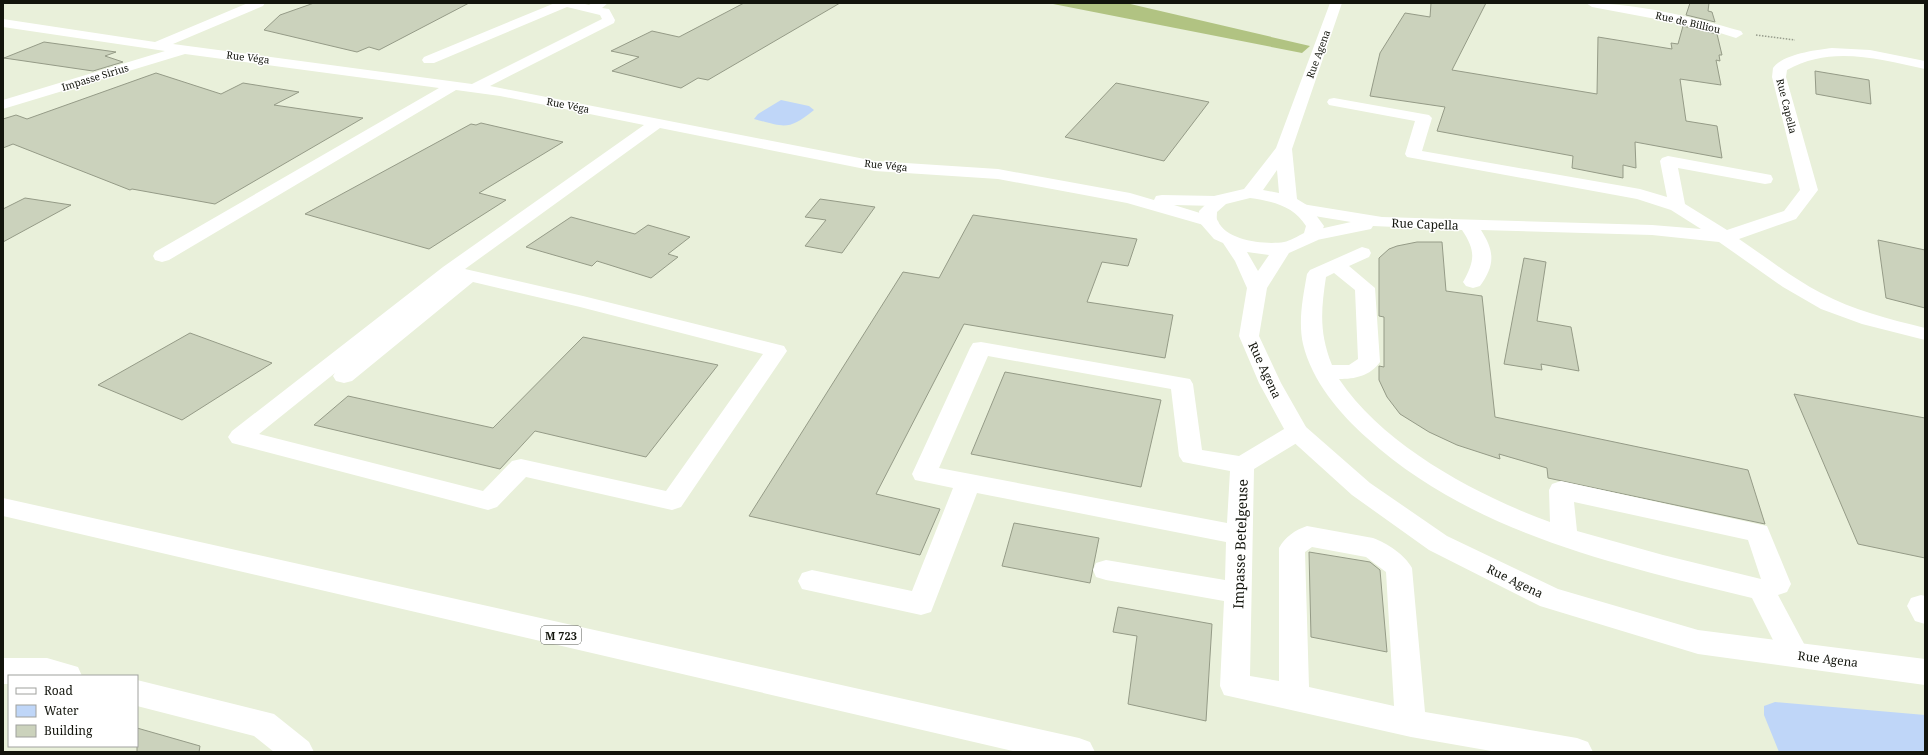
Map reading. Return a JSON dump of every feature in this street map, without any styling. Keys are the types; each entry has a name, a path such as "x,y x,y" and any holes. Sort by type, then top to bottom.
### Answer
{"street":[{"path":"157,46 259,3"},
{"path":"429,60 566,3 596,6 605,12 609,20 475,88"},
{"name":"Rue Agena","path":"1250,193 1284,149 1336,3"},
{"name":"Rue de Billiou","path":"1592,3 1706,25 1736,34"},
{"name":"Rue Véga","path":"3,22 157,46 475,88 875,166 998,174 1130,198 1207,221"},
{"name":"Impasse Sirius","path":"3,105 187,49"},
{"name":"Rue Capella","path":"1250,193 1270,196 1295,205 1382,222 1652,230 1725,237 1790,215 1809,190 1780,77 1780,68 1789,62 1805,56 1826,52 1864,54 1925,65"},
{"path":"162,256 455,85"},
{"path":"1334,102 1424,118 1413,154 1640,194 1677,206 1725,237"},
{"path":"460,273 776,351 672,501 521,467 488,501 240,437 323,370 460,273 657,123"},
{"name":"Rue Agena","path":"1284,149 1295,205"},
{"path":"1677,206 1668,161 1765,179"},
{"name":"Rue Véga","path":"1130,198 1216,201 1234,195 1250,193"},
{"path":"1216,201 1206,213 1207,221 1212,229 1231,242 1256,248 1282,249"},
{"path":"1295,205 1311,217 1315,226 1312,236"},
{"name":"Rue Capella","path":"1282,249 1295,246 1312,236 1382,222"},
{"name":"Rue Capella","path":"1468,225 1481,246 1482,252 1483,264 1473,282"},
{"name":"Rue Capella","path":"1725,237 1787,281 1814,297 1870,320 1925,334"},
{"path":"1231,242 1244,261 1257,288"},
{"name":"Rue Agena","path":"1282,249 1257,288 1249,336 1270,383 1297,432 1361,489 1438,543 1550,598 1698,642 1925,672"},
{"path":"1362,253 1317,274 1310,320 1316,351 1328,379 1353,412 1382,439 1414,464 1466,495 1532,526 1598,549 1761,590 1777,584 1758,533 1561,490 1564,537"},
{"path":"1325,372 1354,372 1369,362 1365,288 1335,265"},
{"path":"344,376 460,273"},
{"path":"1240,535 924,474 981,348 1182,384 1191,456 1242,465"},
{"name":"Impasse Betelgeuse","path":"1294,697 1235,686 1242,465 1297,432"},
{"path":"812,581 921,604 968,483"},
{"name":"M 723","path":"3,507 1079,752"},
{"path":"1411,723 1399,568 1373,548 1307,536 1292,548 1294,697 1411,723 1577,752"},
{"path":"1106,570 1238,593"},
{"path":"1761,590 1795,655"},
{"path":"1925,607 1921,606 1925,614"},
{"path":"3,670 47,671 63,675"},
{"path":"138,693 263,724 298,752"}],"path":[{"path":"1736,34 1782,38 1806,44 1826,52"}],"green space":[{"path":"1048,3 1126,3 1310,46 1302,53"}],"water":[{"path":"781,100 809,106 814,110 798,121 786,125 773,124 754,119 758,114"},
{"path":"1775,702 1925,715 1925,752 1779,752 1764,715 1764,706"}],"building":[{"path":"314,3 469,3 379,50 369,47 357,52 264,30 280,15"},
{"path":"744,3 840,3 708,80 698,78 681,88 612,71 639,57 611,51 652,31 679,37"},
{"path":"1431,3 1486,3 1452,70 1597,94 1598,37 1672,49 1671,43 1678,44 1683,26 1717,34 1722,55 1719,55 1720,61 1716,60 1721,85 1680,79 1686,121 1717,126 1722,158 1635,142 1636,168 1623,165 1623,178 1572,168 1573,156 1437,131 1445,107 1370,96 1380,53 1405,13 1430,17"},
{"path":"1690,3 1709,3 1708,11 1712,12 1715,22 1686,15"},
{"path":"44,42 116,52 105,56 123,62 93,71 4,58"},
{"path":"1815,71 1869,80 1871,104 1816,94"},
{"path":"156,73 221,94 243,83 299,92 274,105 363,118 215,204 132,189 130,190 13,144 3,148 3,119 16,115 27,119"},
{"path":"1116,83 1209,102 1164,161 1065,137"},
{"path":"481,123 563,142 479,193 506,200 429,249 305,214 471,124 476,125"},
{"path":"25,198 71,205 3,242 3,209"},
{"path":"820,199 875,207 842,253 805,246 826,220 805,217"},
{"path":"973,215 1137,239 1128,266 1102,262 1087,302 1173,315 1165,358 964,324 876,494 940,509 920,555 749,516 903,272 939,278"},
{"path":"571,217 635,234 648,225 690,237 668,254 678,257 651,278 597,261 592,266 526,247"},
{"path":"1878,240 1925,250 1925,308 1886,298"},
{"path":"1417,242 1442,242 1446,291 1482,296 1495,417 1748,470 1765,524 1548,478 1547,468 1499,454 1500,459 1457,445 1429,432 1400,414 1387,397 1379,380 1379,366 1384,367 1384,317 1379,316 1379,258 1389,249"},
{"path":"1524,258 1546,262 1537,321 1571,327 1579,371 1541,364 1542,370 1504,364"},
{"path":"190,333 272,363 182,420 98,385"},
{"path":"583,337 718,365 646,457 535,431 500,469 314,425 348,396 493,428"},
{"path":"1005,372 1161,400 1141,487 971,454"},
{"path":"1794,394 1925,418 1925,558 1858,544"},
{"path":"1014,523 1099,538 1090,583 1002,566"},
{"path":"1309,552 1370,562 1380,570 1387,652 1311,637"},
{"path":"1118,607 1212,624 1206,721 1128,704 1137,636 1113,632"},
{"path":"138,728 200,746 199,752 137,752"}]}
